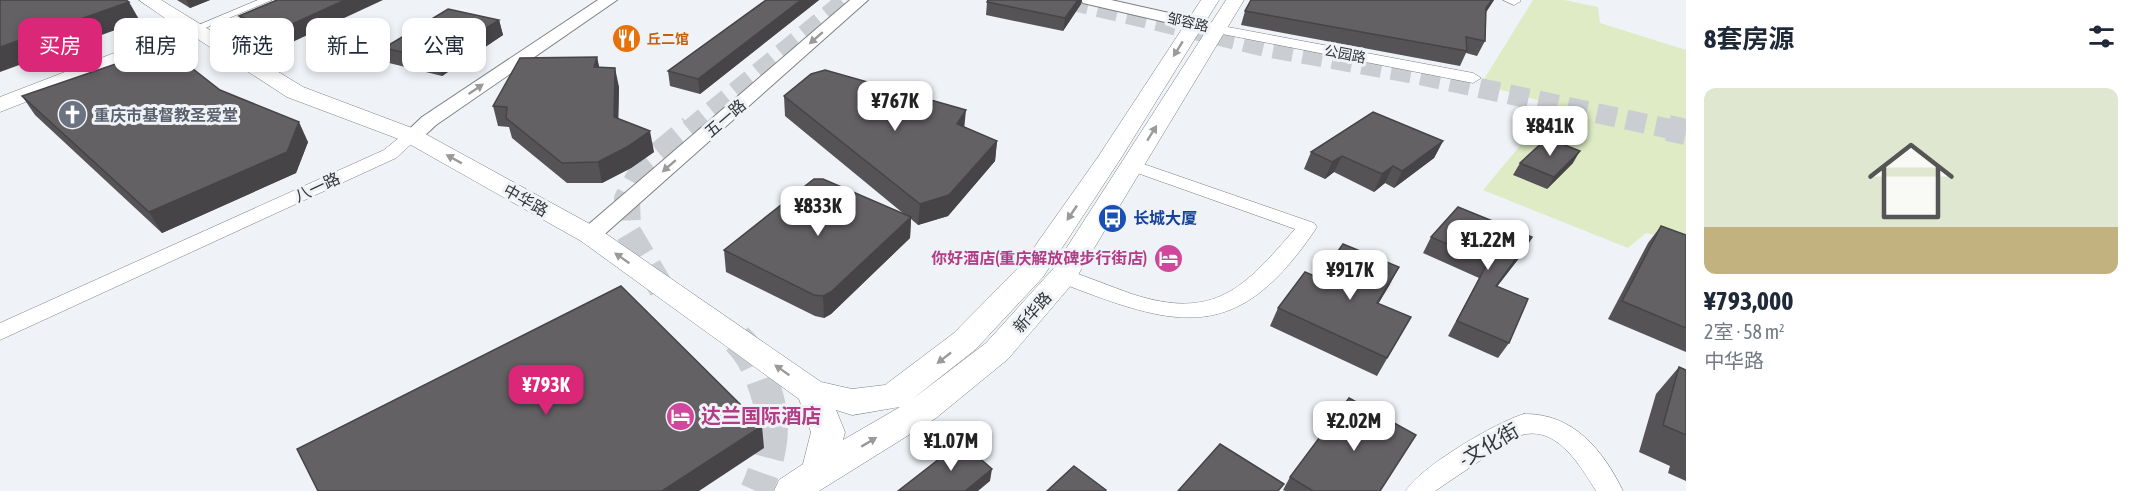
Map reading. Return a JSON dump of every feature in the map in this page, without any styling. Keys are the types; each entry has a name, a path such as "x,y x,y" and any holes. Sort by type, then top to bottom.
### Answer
{"main road":[{"name":"中华路","path":"148,0 177,18"},
{"name":"新华路","path":"806,481 933,402 997,351 1063,276 1132,165 1205,26 1210,0"},
{"name":"新华路","path":"812,392 852,402 893,397 965,341 1033,270 1109,158 1205,26 1236,0"},
{"name":"中华路","path":"198,31 295,92 412,136 590,236 812,392"},
{"path":"0,105 114,60"},
{"path":"806,481 828,432 812,392"}],"street":[{"path":"198,27 267,0"},
{"name":"八一路","path":"0,332 390,154 429,121 609,0"},
{"name":"五一路","path":"590,236 860,0"},
{"name":"邹容路","path":"1089,0 1205,26"},
{"name":"公园路","path":"1205,26 1473,78"},
{"path":"1063,276 1155,308 1192,312 1218,308 1238,299 1257,282 1307,227 1132,165"},
{"name":"-文化街","path":"1419,491 1500,435 1524,424 1551,426 1567,434 1581,447 1610,491"}],"green space":[{"path":"1533,0 1564,0 1598,7 1600,23 1686,50 1686,243 1646,233 1628,248 1483,190 1554,105 1481,84"}],"building":[{"path":"0,0 126,0 129,2 83,18 18,18 18,41 0,47"},
{"path":"277,0 345,0 294,23 294,18 239,16"},
{"path":"766,0 801,0 698,79 668,71"},
{"path":"988,0 1078,0 1065,18 987,2"},
{"path":"1251,0 1492,0 1486,8 1485,41 1466,37 1467,51 1245,11"},
{"path":"448,9 499,20 486,28 486,18 433,18"},
{"path":"402,37 402,52 390,49 390,44"},
{"path":"597,57 594,67 615,68 614,117 650,131 627,147 598,162 562,163 506,118 507,107 493,106 520,58"},
{"path":"114,64 114,72 197,72 220,90 299,122 287,152 149,212 22,96 92,72 102,72 102,69"},
{"path":"825,70 966,110 957,124 997,141 949,195 920,204 784,96 811,74"},
{"path":"1373,112 1443,141 1402,171 1393,166 1382,174 1342,156 1332,162 1311,152"},
{"path":"1547,138 1580,151 1554,177 1520,163"},
{"path":"814,179 823,179 911,217 831,292 823,296 814,295 724,250"},
{"path":"1458,207 1532,237 1496,286 1528,299 1509,343 1457,321 1488,262 1431,237"},
{"path":"1661,226 1686,235 1686,328 1622,301"},
{"path":"1343,244 1399,267 1377,303 1411,317 1387,358 1278,308 1305,272 1319,278"},
{"path":"621,286 762,426 662,491 318,491 297,449"},
{"path":"1679,367 1686,370 1686,435 1663,425"},
{"path":"1349,398 1416,435 1380,491 1313,491 1290,477"},
{"path":"961,442 992,469 965,491 898,491"},
{"path":"1220,444 1284,484 1278,491 1178,491"},
{"path":"1074,466 1106,490 1047,491"}],"tunnel":[{"path":"689,130 847,0"},
{"path":"1069,0 1266,47 1415,74 1675,130"},
{"path":"662,289 628,232 627,199 645,166 691,128"},
{"path":"1668,128 1686,132"},
{"path":"737,339 756,365 771,411 770,450 756,491"}],"place":[{"name":"丘二馆","path":"626,39"},
{"name":"重庆市基督教圣爱堂","path":"73,115"},
{"name":"长城大厦","path":"1112,218"},
{"name":"你好酒店(重庆解放碑步行街店)","path":"1168,258"},
{"name":"达兰国际酒店","path":"680,416"}]}
